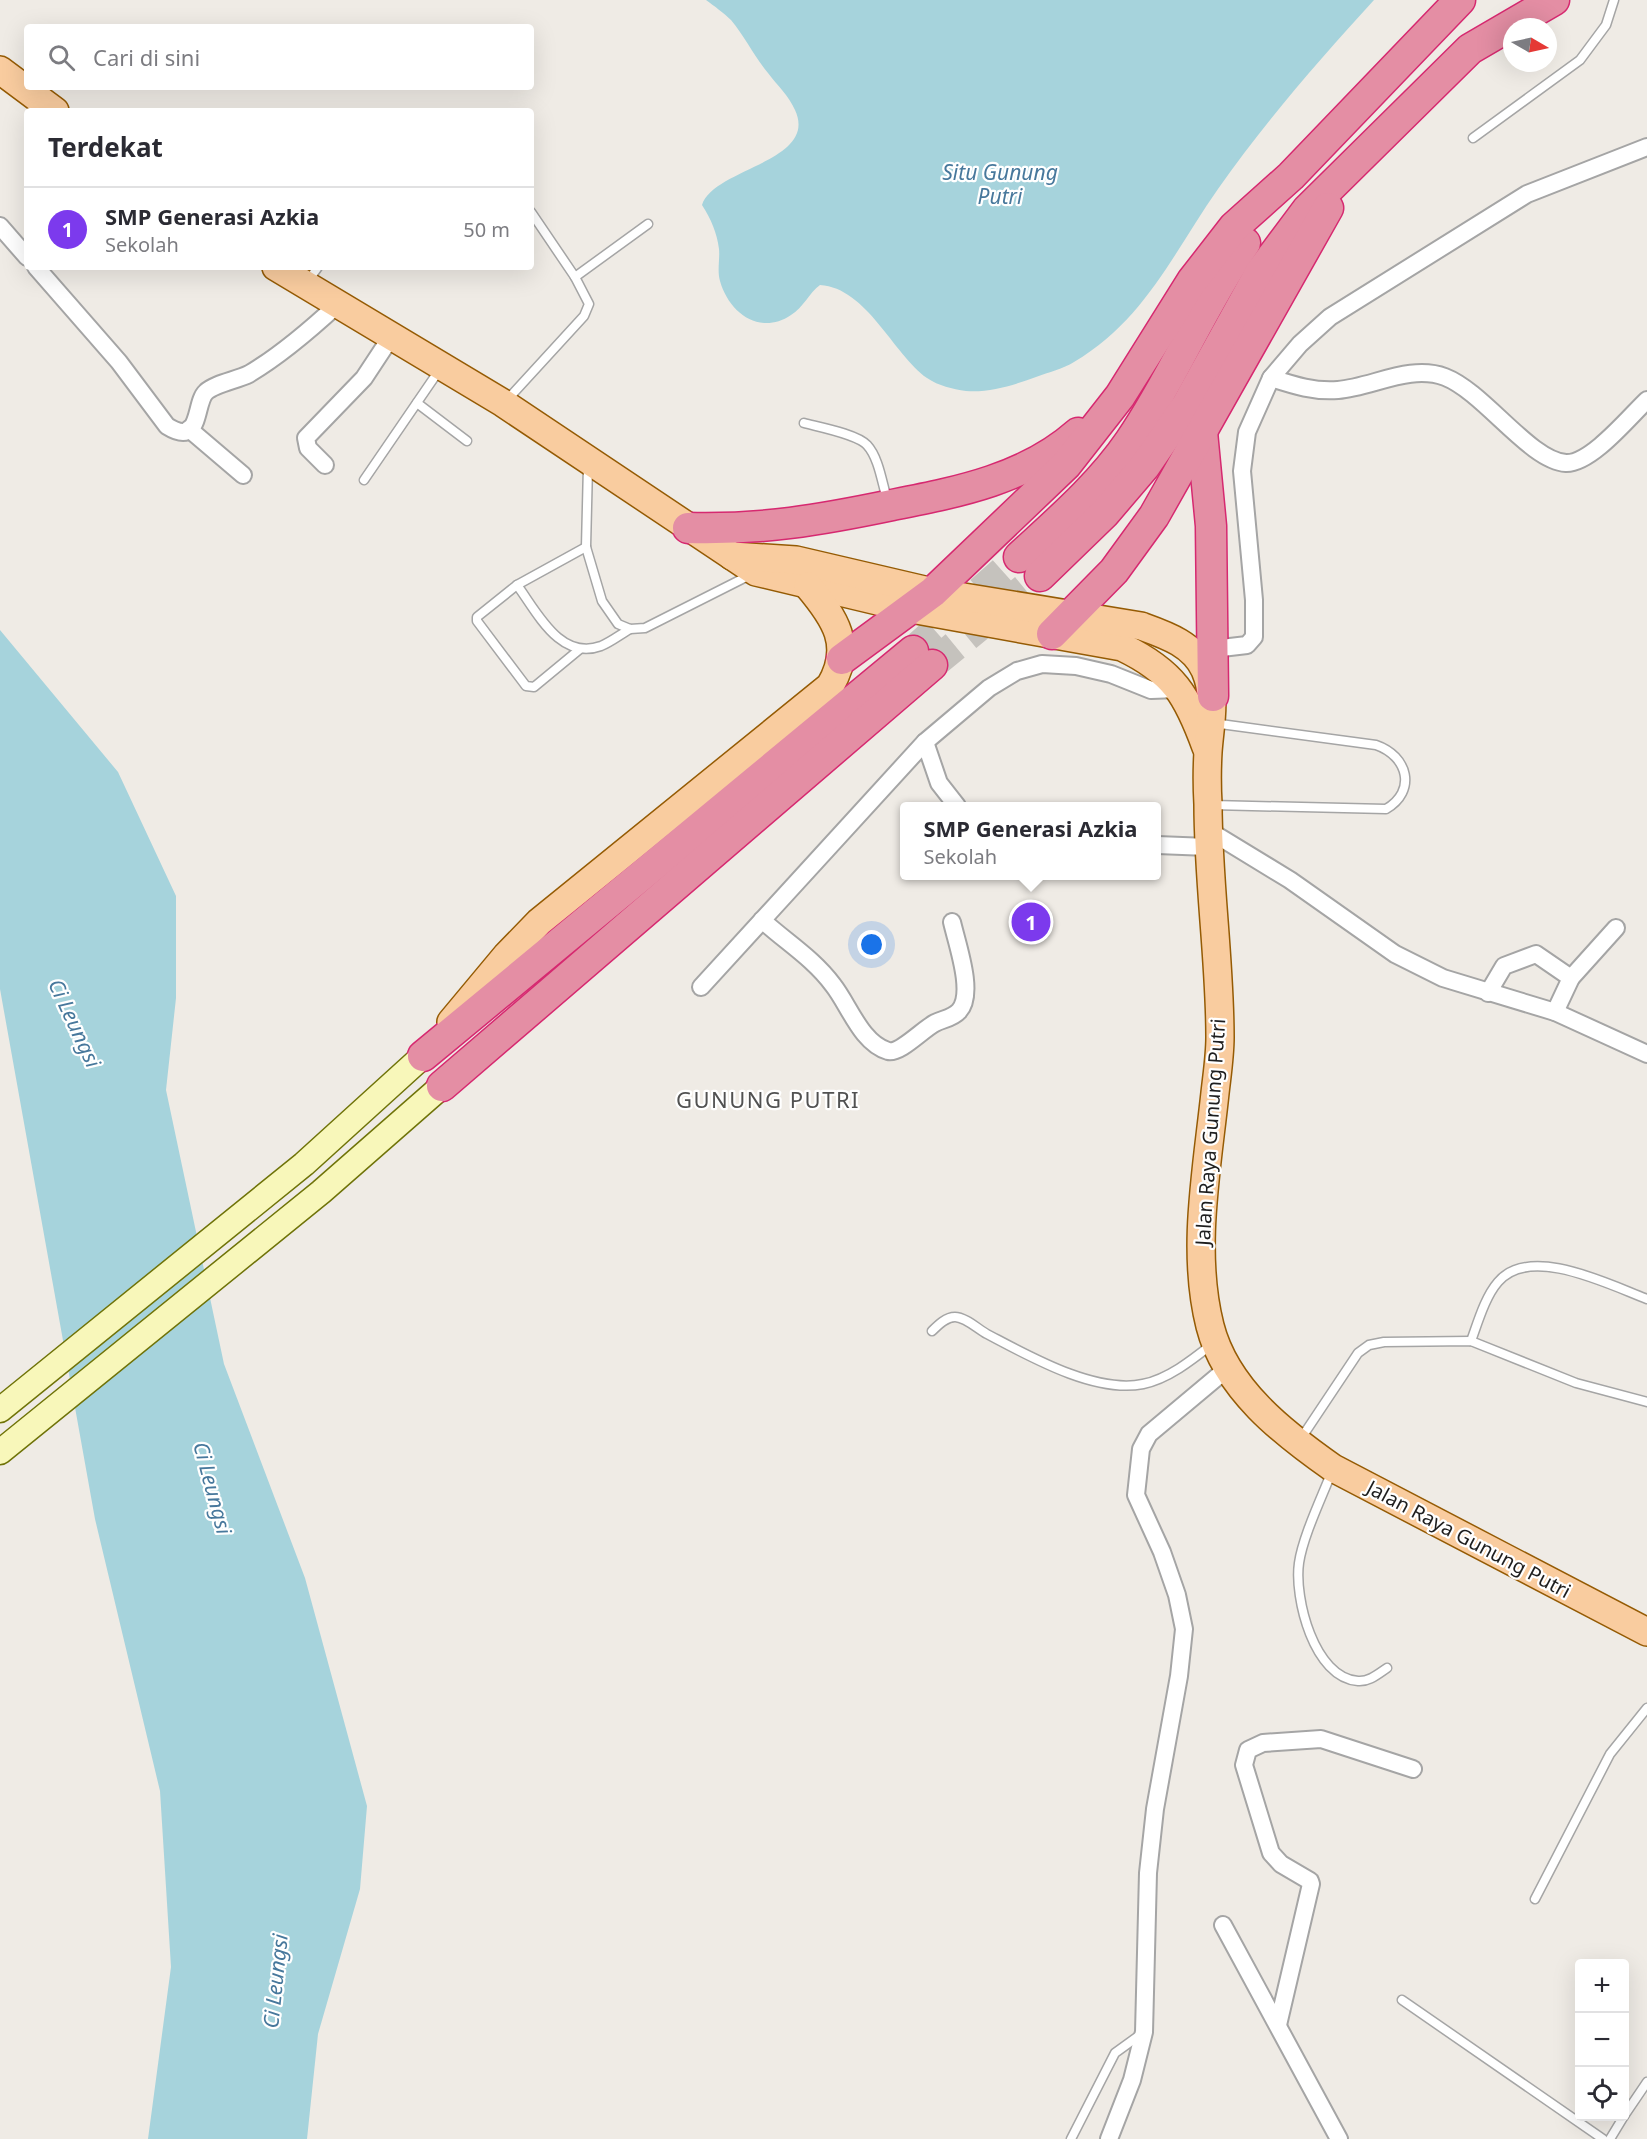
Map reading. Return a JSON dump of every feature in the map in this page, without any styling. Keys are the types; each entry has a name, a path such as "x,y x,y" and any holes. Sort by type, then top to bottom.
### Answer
{"highway":[{"path":"842,659 922,601 1066,465 1120,396 1192,281 1227,236 1291,176 1460,0"},
{"path":"1291,176 1222,276 1130,441 1083,497 1030,567 1104,514 1145,466 1187,405 1260,273 1307,210 1470,49 1554,0"},
{"path":"1063,624 1135,545 1179,475 1350,169"},
{"path":"688,528 740,529 777,526 973,489 1033,464 1072,439 1120,396"},
{"path":"1202,432 1211,526 1213,710"},
{"path":"423,1056 923,658 442,1086"}],"main road":[{"path":"0,70 24,88"},
{"path":"27,90 51,108"},
{"path":"288,270 311,276 337,305 503,403 756,572 808,586 922,601 1063,624 1141,626 1173,637 1193,653 1204,668 1213,710 1208,751"},
{"path":"732,556 796,560 922,601"},
{"path":"423,1056 506,956 539,922 830,686 842,659 841,644 830,612 808,586"},
{"path":"1063,624 1149,660 1179,689 1191,705 1208,751"},
{"name":"Jalan Raya Gunung Putri","path":"1208,751 1208,827 1220,1039 1202,1234 1203,1281 1210,1327 1216,1341 1244,1392 1298,1443 1333,1468 1647,1632"}],"street":[{"path":"1213,649 1247,645 1254,637 1254,600 1242,471 1247,432 1271,378 1300,344 1330,317 1527,194 1647,147"},
{"path":"0,226 24,254"},
{"path":"39,270 112,354 167,426 179,431 189,429 197,421 204,393 248,374 295,342 337,305"},
{"path":"324,465 305,443 306,438 364,378 391,337"},
{"path":"1271,378 1306,389 1339,390 1405,375 1438,375 1464,387 1546,457 1567,463 1590,455 1647,400"},
{"path":"189,429 243,475"},
{"path":"701,987 925,742 988,688 1017,671 1042,664 1076,666 1111,674 1151,690 1179,689"},
{"path":"925,742 939,783 953,802"},
{"path":"1161,844 1208,827 1290,880 1395,954 1443,978 1555,1012 1647,1054"},
{"path":"762,920 806,954 820,969 863,1032 888,1051 896,1051 932,1025 960,1011 965,1000 967,985 952,922"},
{"path":"1555,1012 1571,978 1616,928"},
{"path":"1488,993 1504,966 1530,955 1541,955 1571,978"},
{"path":"0,1410 304,1164 423,1056"},
{"path":"0,1452 321,1191 442,1086"},
{"path":"1109,2139 1132,2080 1144,2032 1149,1862 1155,1809 1179,1676 1184,1629 1177,1596 1166,1563 1136,1495 1137,1472 1141,1449 1149,1434 1229,1367"},
{"path":"1278,2025 1311,1884 1310,1881 1281,1864 1271,1853 1244,1765 1248,1750 1263,1743 1321,1739 1413,1769"},
{"path":"1223,1925 1339,2139"}],"lane":[{"path":"1473,138 1580,60 1606,25 1614,0"},
{"path":"503,403 589,307 589,300 534,216"},
{"path":"575,277 648,224"},
{"path":"364,480 442,365"},
{"path":"417,403 467,441"},
{"path":"804,423 852,437 867,445 876,463 889,506"},
{"path":"588,459 586,547 602,601 618,624 630,629 645,628 756,572"},
{"path":"580,649 534,687 526,686 477,621 477,617 517,585 586,547"},
{"path":"517,585 562,643 580,649 601,646 630,629"},
{"path":"1208,827 1386,809 1401,796 1405,779 1401,762 1395,754 1376,745 1213,710"},
{"path":"1471,1341 1498,1282 1522,1266 1567,1270 1647,1299"},
{"path":"932,1331 951,1317 959,1317 986,1334 1075,1375 1116,1386 1145,1384 1187,1364 1216,1341"},
{"path":"1298,1443 1358,1353 1369,1345 1384,1342 1471,1341 1576,1383 1647,1402"},
{"path":"1333,1468 1299,1561 1298,1584 1302,1609 1316,1648 1334,1671 1346,1678 1358,1681 1366,1680 1387,1668"},
{"path":"1535,1899 1610,1754 1647,1708"},
{"path":"1402,2000 1603,2139"},
{"path":"1071,2139 1115,2053 1144,2032"},
{"path":"1629,2109 1647,2082"},
{"path":"1610,2139 1621,2121"}],"water":[{"name":"Situ Gunung Putri","path":"706,0 1374,0 1313,68 1254,140 1218,189 1156,284 1120,326 1099,345 1065,367 992,390 975,391 946,387 927,378 903,354 866,309 852,297 837,289 820,285 791,315 768,323 747,318 738,311 724,293 719,277 717,237 702,205 710,192 779,153 792,142 798,127 795,110 786,95 763,67 731,20"},
{"name":"Ci Leungsi","path":"0,630 118,772 176,896 176,998 166,1090 224,1364 305,1578 367,1806 360,1889 318,2034 307,2139 148,2139 171,1967 160,1791 95,1519 0,989"}],"tunnel":[{"path":"913,651 1019,557"},
{"path":"932,665 1040,576"}],"place":[{"name":"SMP Generasi Azkia","path":"1031,922"}],"district":[{"name":"GUNUNG PUTRI","path":"768,1099"}]}
